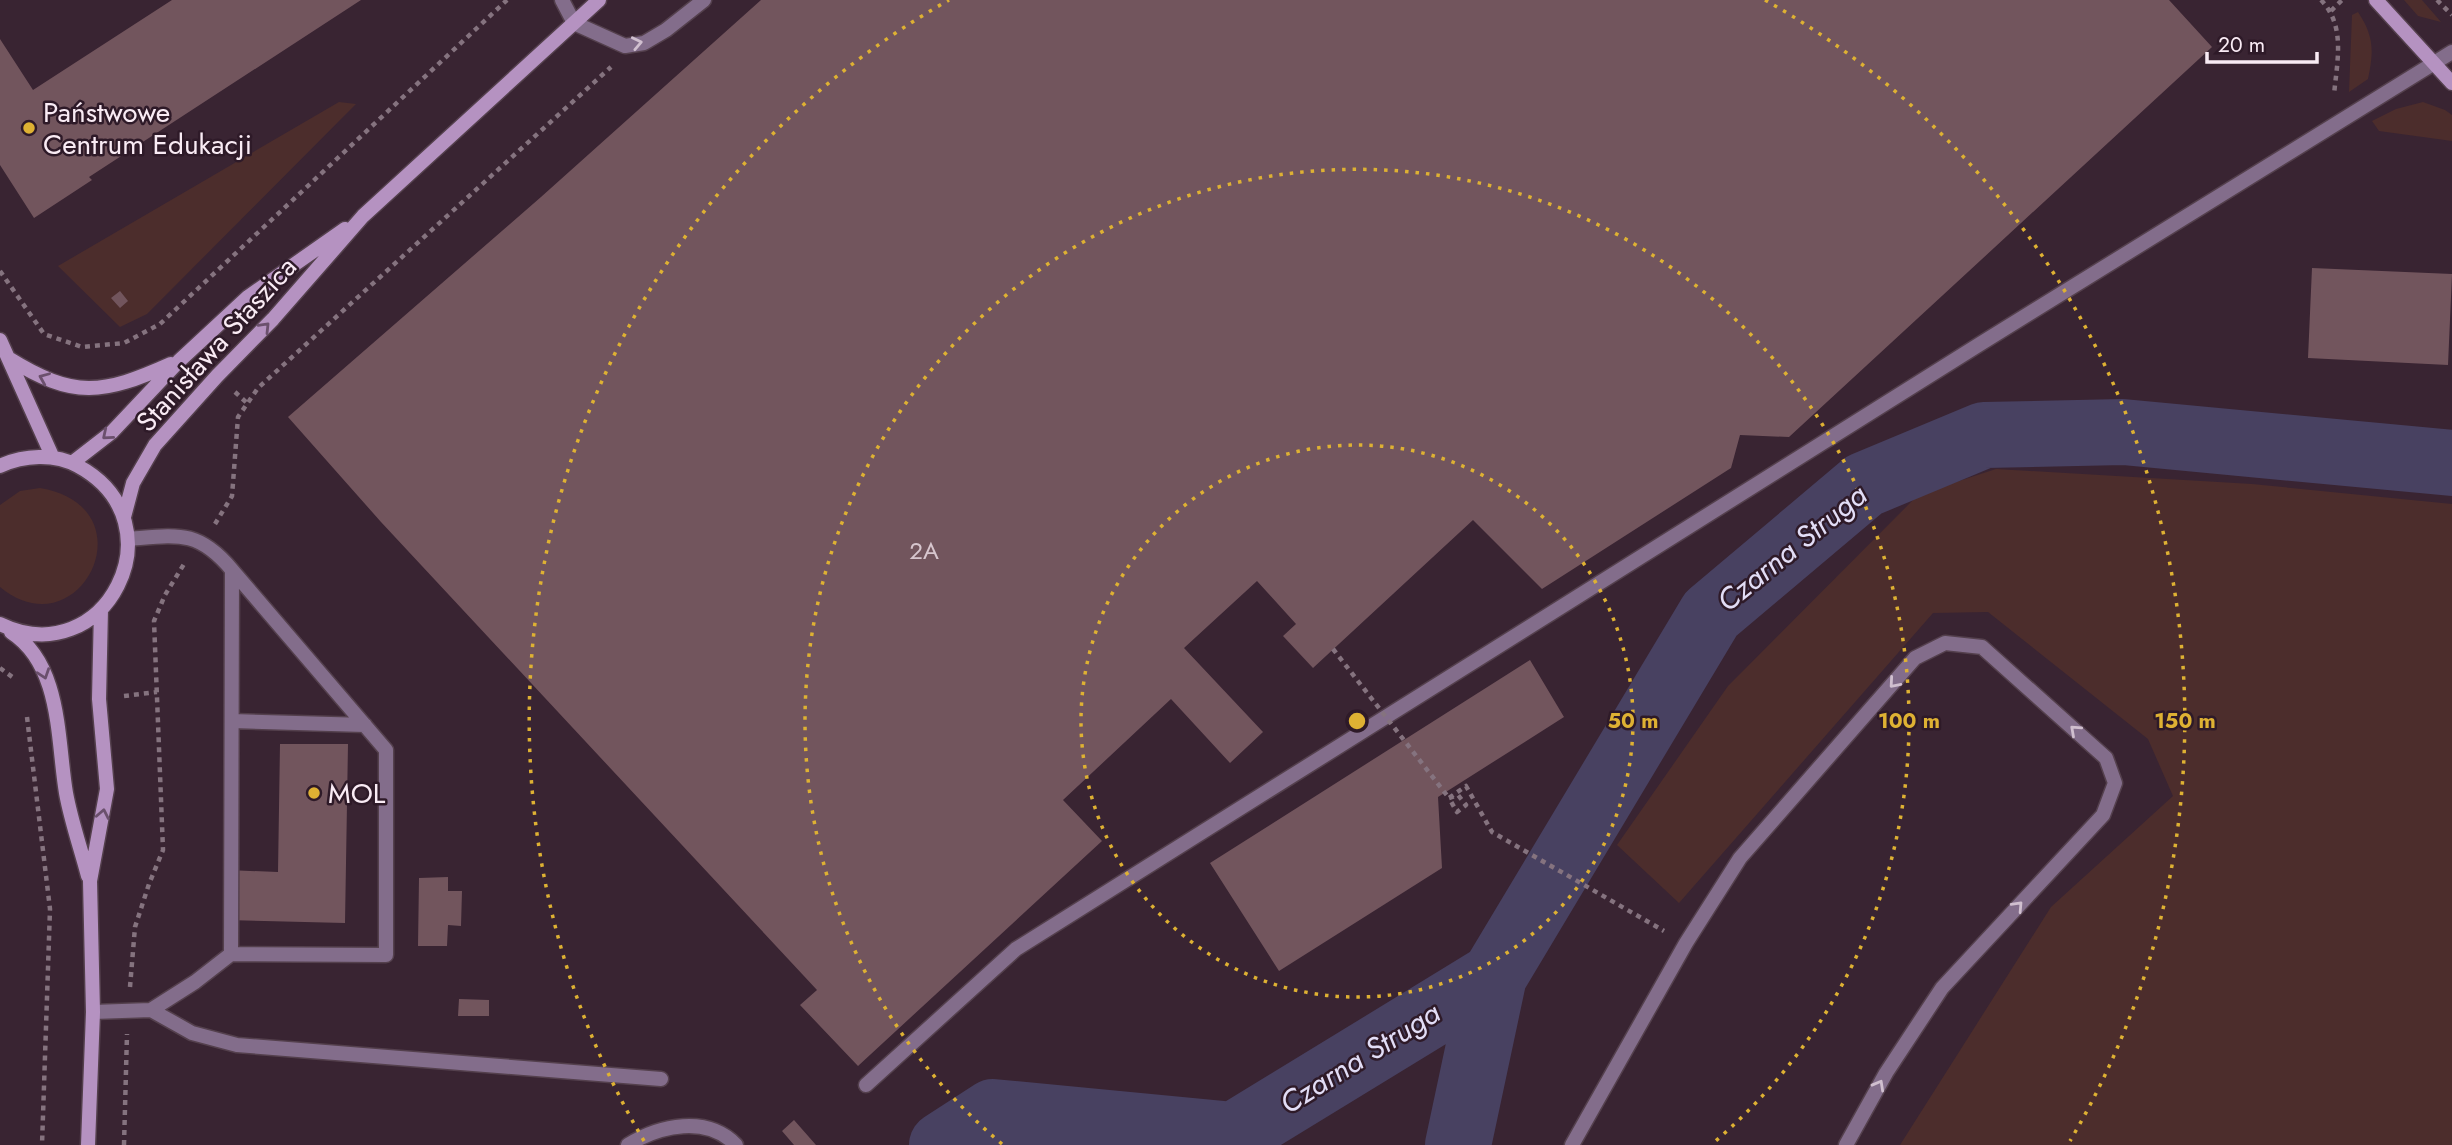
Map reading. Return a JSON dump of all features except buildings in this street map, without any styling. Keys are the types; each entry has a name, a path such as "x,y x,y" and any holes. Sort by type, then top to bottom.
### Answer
{"street":[{"path":"562,0 574,23 625,46 644,43 666,30 704,0"},
{"name":"Stanisława Staszica","path":"124,517 133,484 155,445 273,319 363,216 598,0"},
{"path":"2376,0 2452,83"},
{"path":"866,1085 1016,949 1944,366 2452,51"},
{"name":"Stanisława Staszica","path":"72,463 112,432 179,361 248,297 363,216"},
{"path":"0,340 53,458"},
{"path":"8,358 52,382 71,388 93,389 124,383 179,361"},
{"path":"0,466 20,459 53,458 72,463 93,474 114,495 124,517 128,539 127,565 110,600 77,626 50,633 20,631 0,624"},
{"path":"93,1012 151,1010 195,982 231,954 386,955 386,750 218,554 204,543 189,538 172,536 128,539"},
{"path":"231,954 232,570"},
{"path":"88,1145 93,1012 90,881 107,789 99,699 101,609"},
{"path":"0,624 29,646 44,671 53,704 66,795 90,881"},
{"path":"1572,1145 1686,943 1740,858 1915,658 1945,643 1982,647 2105,758 2115,783 2103,815 1942,988 1885,1073 1846,1145"},
{"path":"232,721 365,725"},
{"path":"151,1010 192,1033 237,1045 661,1079"},
{"path":"628,1145 673,1126 703,1126 731,1139 736,1145"}],"path":[{"path":"1,275 44,334 82,347 124,343 160,324 508,0"},
{"path":"2321,0 2331,10 2339,31 2334,97 2345,118"},
{"path":"2331,10 2342,0"},
{"path":"2437,0 2452,15"},
{"path":"124,1145 128,1011 135,927 163,850 155,621 165,595 181,567 204,543 232,496 238,417 258,388 609,70 625,46"},
{"path":"1333,649 1449,798 1466,786 1492,832 1686,943"},
{"path":"0,668 15,677 18,687"},
{"path":"121,696 157,692"},
{"path":"26,706 50,909 42,1145"}],"shaded area":[{"path":"2404,0 2422,0 2441,22 2418,16"},
{"path":"2358,12 2370,36 2371,60 2368,79 2349,92 2352,15"},
{"path":"339,102 356,104 147,314 120,327 58,266"},
{"path":"2423,102 2452,115 2452,141 2379,131 2372,121 2396,109"},
{"path":"1996,469 2252,484 2452,504 2452,1145 1900,1145 2051,907 2173,796 2148,739 1988,612 1933,613 1679,903 1617,845 1728,686 1919,494"},
{"path":"40,488 74,500 92,521 98,545 92,569 77,590 56,602 29,602 0,587 0,505 20,491"}],"waterway":[{"name":"Czarna Struga","path":"1458,1145 1494,976 1711,614 1864,485 1984,435 2123,432 2452,463"},
{"name":"Czarna Struga","path":"942,1145 993,1112 1234,1135 1494,976"}],"place":[{"name":"Państwowe Centrum Edukacji","path":"29,128"},
{"name":"MOL","path":"314,793"}]}
